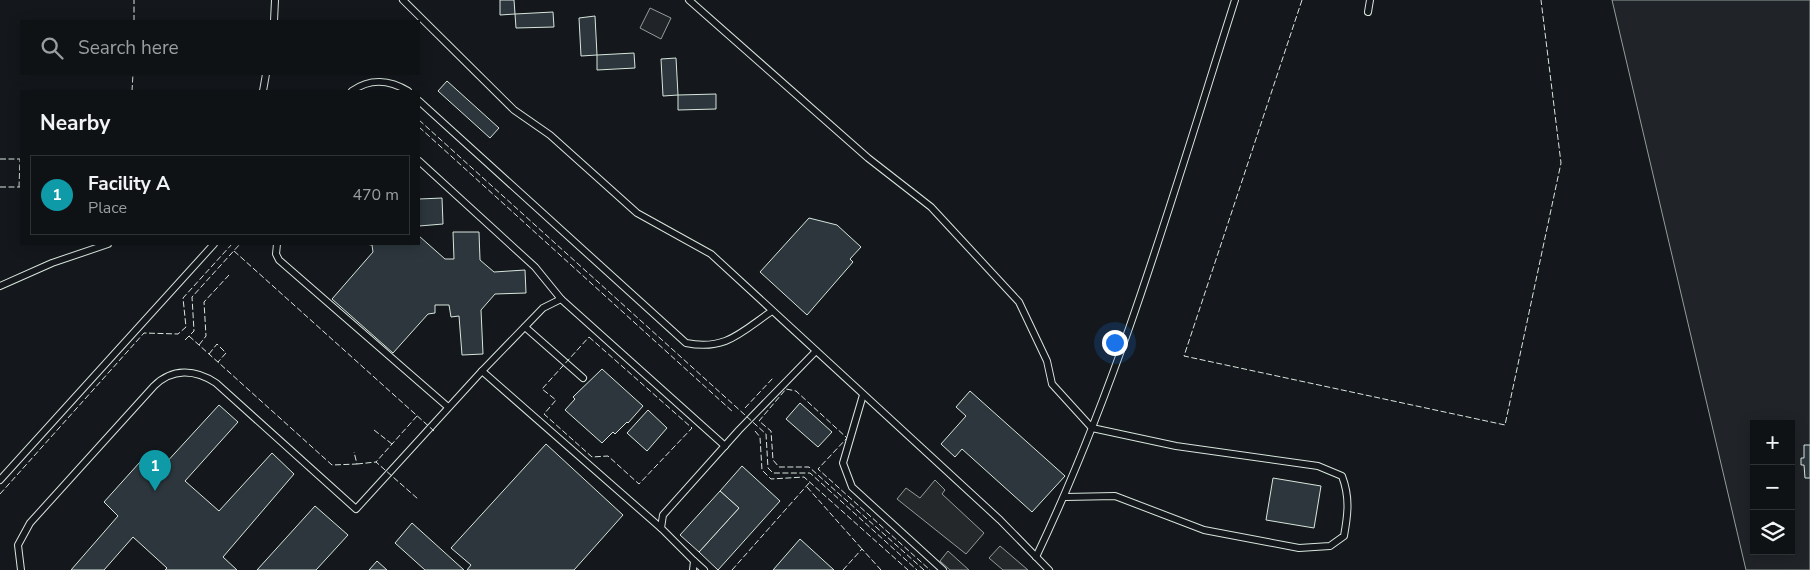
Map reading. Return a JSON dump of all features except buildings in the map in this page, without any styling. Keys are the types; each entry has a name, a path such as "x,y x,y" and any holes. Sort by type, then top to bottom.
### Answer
{"lane":[{"path":"274,20 275,0"},
{"path":"403,0 514,110 550,135 637,212 711,254 1000,520 1049,570"},
{"path":"689,0 868,158 930,208 1018,302 1047,361 1052,384 1092,428 1176,446 1318,466 1342,476 1348,492 1348,510 1344,536 1330,546 1299,548 1204,530 1115,496 1065,497"},
{"path":"1036,557 1065,497 1127,339 1235,0"},
{"path":"1368,12 1370,0"},
{"path":"263,90 266,75"},
{"path":"354,90 363,84 379,81 394,84 406,90"},
{"path":"420,102 686,343 708,345 727,342 772,311"},
{"path":"420,162 535,267 561,299 725,446"},
{"path":"0,286 52,262 105,245"},
{"path":"0,480 213,245"},
{"path":"277,245 276,254 279,260 448,407"},
{"path":"21,570 18,545 30,522 154,386 172,373 197,373 216,383 356,508 542,308 561,299"},
{"path":"525,327 583,378"},
{"path":"661,528 663,515 725,446 816,352"},
{"path":"482,371 661,528 704,570"},
{"path":"863,394 843,463 852,487 944,570"},
{"path":"693,570 694,561"}],"shaded area":[{"path":"1612,0 1810,0 1810,570 1746,570"},
{"path":"650,8 671,18 661,39 640,28"},
{"path":"935,480 945,490 942,494 984,533 966,554 897,499 906,488 920,498"},
{"path":"1000,546 1028,570 1003,570 989,558"},
{"path":"948,551 969,570 950,570 940,561"}],"fence":[{"path":"134,0 134,20"},
{"path":"1302,0 1184,356 1505,425 1561,163 1541,0"},
{"path":"132,90 133,75"},
{"path":"420,121 766,434 768,468 773,473 810,473 917,570"},
{"path":"420,128 733,412"},
{"path":"0,159 20,159 19,187"},
{"path":"0,187 20,187"},
{"path":"0,494 144,333 178,334 186,327 183,298 231,245"},
{"path":"185,340 194,331 192,297 239,245"},
{"path":"234,251 434,431"},
{"path":"199,345 206,336 204,302 229,275"},
{"path":"189,336 332,465 357,464 354,452"},
{"path":"589,337 692,428 639,484 608,456 592,457 544,414 556,400 542,389 589,337"},
{"path":"209,354 217,344 226,353 218,362"},
{"path":"745,408 773,378"},
{"path":"924,570 809,467 779,467 773,460 771,431 759,421 786,389 796,391 847,438 818,469 930,570"},
{"path":"417,416 376,462 418,499"},
{"path":"374,430 392,444"},
{"path":"755,431 760,437 762,470 771,479 804,477 908,570"},
{"path":"357,464 376,462"},
{"path":"732,570 810,482"},
{"path":"807,487 862,549"},
{"path":"843,570 862,549 881,570"}],"place":[{"name":"Facility A","path":"155,491"}]}
